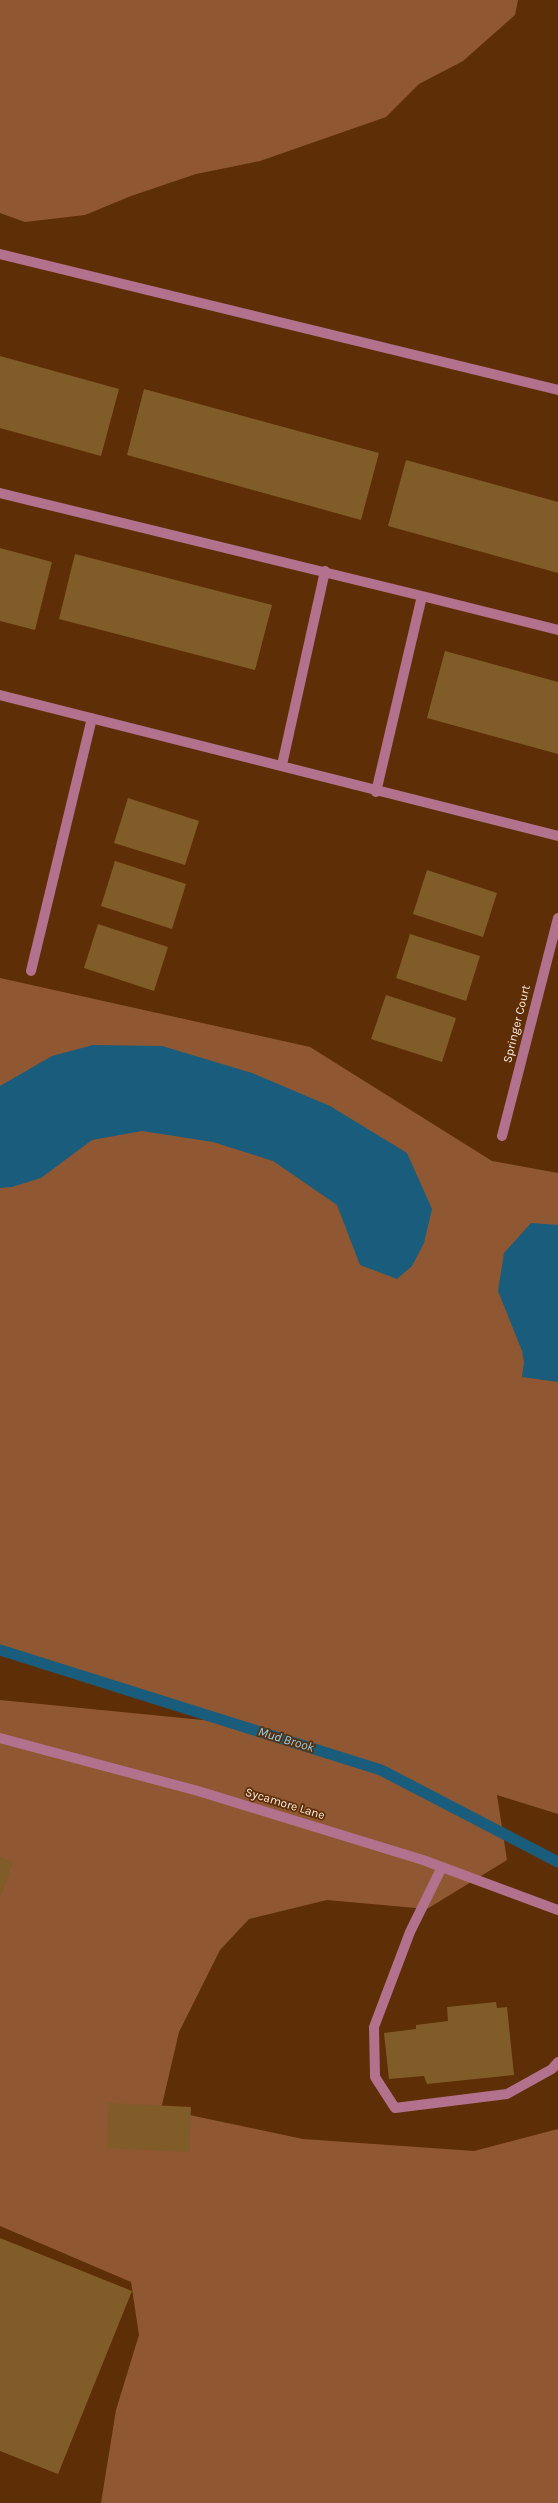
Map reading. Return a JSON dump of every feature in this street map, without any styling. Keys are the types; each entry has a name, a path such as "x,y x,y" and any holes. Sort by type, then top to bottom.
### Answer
{"street":[{"path":"0,254 558,390"},
{"path":"0,493 325,571 558,630"},
{"path":"282,765 325,571"},
{"path":"376,792 422,596"},
{"path":"0,694 282,765 376,792 558,836"},
{"path":"31,971 92,718"},
{"name":"Springer Court","path":"502,1136 558,918"},
{"name":"Sycamore Lane","path":"0,1738 198,1791 442,1867 558,1910"},
{"path":"442,1867 410,1932 374,2027 375,2077 395,2108 507,2094 552,2069 558,2062"}],"shaded area":[{"path":"0,0 518,0 515,15 463,61 419,84 386,117 260,161 196,174 131,196 85,215 25,222 0,213"},
{"path":"0,978 310,1047 492,1161 558,1173 558,1814 497,1795 507,1860 427,1909 327,1900 249,1919 220,1950 179,2032 161,2109 303,2139 474,2151 558,2129 558,2503 101,2503 116,2410 139,2335 131,2282 0,2226 0,1700 233,1723 0,1650"}],"water":[{"path":"93,1045 162,1046 252,1073 330,1106 407,1153 432,1209 424,1243 412,1266 397,1279 360,1265 337,1205 273,1161 213,1142 142,1131 92,1140 41,1178 12,1187 0,1188 0,1086 52,1056"},
{"path":"531,1223 558,1225 558,1382 522,1377 524,1362 522,1351 498,1291 504,1253"}],"building":[{"path":"0,356 119,389 101,456 0,428"},
{"path":"144,389 379,453 361,520 127,455"},
{"path":"406,460 558,502 558,573 388,526"},
{"path":"0,548 52,562 35,630 0,621"},
{"path":"75,554 272,605 255,670 59,619"},
{"path":"445,651 558,682 558,754 427,718"},
{"path":"128,798 199,821 185,865 114,843"},
{"path":"115,861 186,884 172,929 101,906"},
{"path":"427,870 497,893 483,937 413,914"},
{"path":"98,924 168,947 154,991 84,968"},
{"path":"410,934 480,956 466,1001 396,978"},
{"path":"386,995 456,1018 442,1062 371,1039"},
{"path":"0,1857 13,1862 0,1898"},
{"path":"496,2002 497,2008 507,2007 514,2075 427,2084 424,2076 389,2079 384,2033 416,2029 416,2025 448,2021 447,2007"},
{"path":"108,2103 191,2107 189,2152 107,2148"},
{"path":"0,2238 132,2291 58,2474 0,2451"}],"waterway":[{"name":"Mud Brook","path":"0,1650 381,1770 558,1862"}]}
